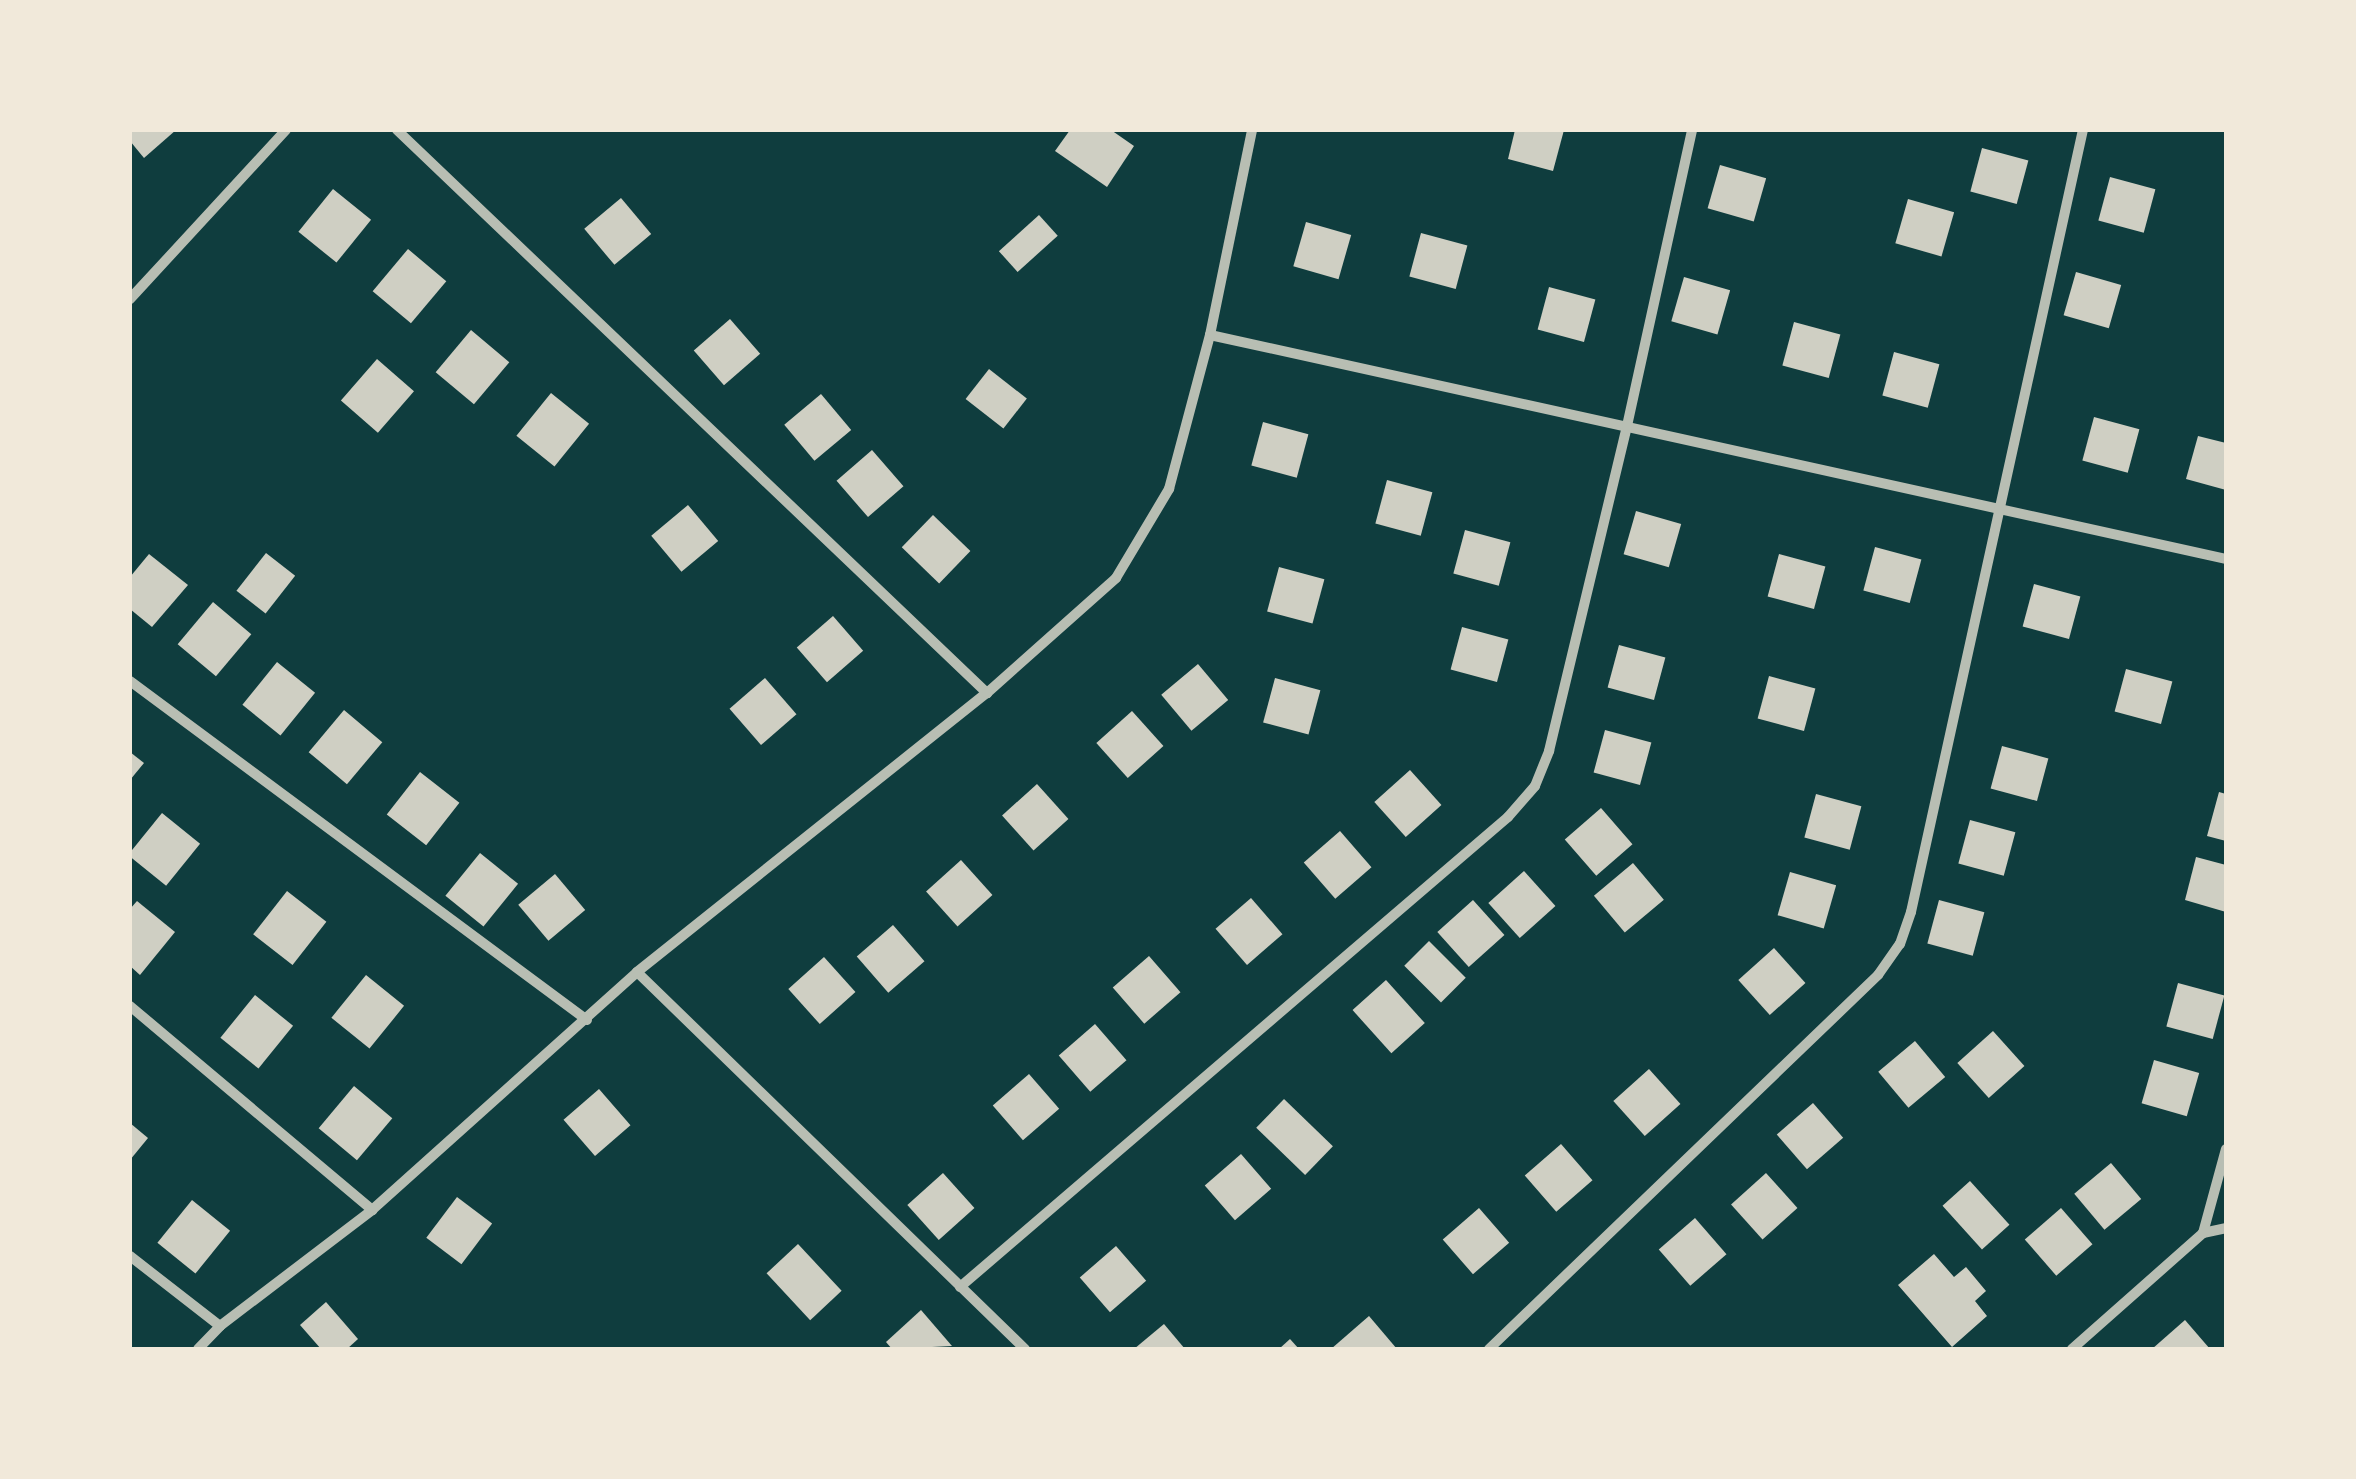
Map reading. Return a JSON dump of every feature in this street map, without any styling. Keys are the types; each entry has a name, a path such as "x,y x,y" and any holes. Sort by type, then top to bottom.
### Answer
{"street":[{"path":"130,298 286,130"},
{"path":"398,130 987,693"},
{"path":"198,1349 220,1326 372,1210 637,972 987,693 1116,578 1169,490 1210,335 1252,130"},
{"path":"960,1288 1508,817 1535,786 1549,751 1627,426 1692,130"},
{"path":"1489,1349 1878,975 1900,944 1911,912 2083,130"},
{"path":"1210,335 2226,559"},
{"path":"130,681 587,1020"},
{"path":"637,972 1025,1349"},
{"path":"130,1006 372,1210"},
{"path":"2203,1233 2226,1149"},
{"path":"2072,1349 2203,1233 2226,1228"},
{"path":"130,1256 220,1326"}],"building":[{"path":"130,130 176,130 144,158 130,141"},
{"path":"1070,130 1111,130 1134,146 1107,187 1055,151"},
{"path":"1515,130 1564,130 1553,171 1508,159"},
{"path":"1982,148 2028,160 2017,204 1970,191"},
{"path":"1720,165 1766,178 1754,221 1708,208"},
{"path":"2110,177 2155,189 2144,233 2098,220"},
{"path":"333,189 371,220 336,263 298,232"},
{"path":"621,198 651,234 614,265 584,229"},
{"path":"1908,199 1954,212 1941,256 1895,243"},
{"path":"1039,215 1058,236 1018,272 999,251"},
{"path":"1306,222 1351,235 1338,279 1293,266"},
{"path":"1421,233 1467,245 1456,289 1409,276"},
{"path":"408,249 446,281 411,323 373,291"},
{"path":"2076,272 2121,285 2109,328 2064,315"},
{"path":"1684,277 1730,290 1717,334 1671,321"},
{"path":"1549,287 1595,299 1584,342 1538,330"},
{"path":"730,319 760,354 724,385 694,350"},
{"path":"1794,322 1840,334 1829,378 1782,365"},
{"path":"471,330 509,362 474,404 436,372"},
{"path":"1894,352 1939,364 1928,408 1882,395"},
{"path":"377,359 414,391 378,433 341,401"},
{"path":"989,369 1027,399 1003,428 966,399"},
{"path":"551,393 589,424 554,467 516,436"},
{"path":"821,394 851,430 814,461 784,425"},
{"path":"2094,417 2139,429 2128,473 2082,460"},
{"path":"1263,422 1308,434 1297,478 1251,465"},
{"path":"2198,436 2226,443 2226,490 2186,479"},
{"path":"872,450 903,486 868,517 837,481"},
{"path":"1387,480 1432,492 1421,536 1375,523"},
{"path":"688,505 718,541 681,572 651,536"},
{"path":"1636,511 1681,524 1669,567 1624,554"},
{"path":"933,515 970,551 939,583 902,547"},
{"path":"1465,530 1510,542 1499,586 1453,573"},
{"path":"1875,547 1921,559 1910,603 1863,590"},
{"path":"266,553 295,576 266,614 236,591"},
{"path":"149,554 188,585 152,627 130,609 130,577"},
{"path":"1779,554 1825,566 1814,609 1768,597"},
{"path":"1279,567 1324,579 1312,624 1267,611"},
{"path":"2034,584 2080,596 2069,639 2023,627"},
{"path":"213,602 251,634 216,676 178,644"},
{"path":"833,616 863,651 827,682 797,647"},
{"path":"1462,627 1508,639 1497,682 1451,670"},
{"path":"1619,645 1665,657 1654,700 1608,688"},
{"path":"277,662 315,693 280,736 242,705"},
{"path":"1198,664 1228,700 1191,731 1161,695"},
{"path":"2126,669 2172,681 2161,724 2115,712"},
{"path":"1769,676 1815,688 1804,731 1758,719"},
{"path":"765,678 796,714 761,745 730,709"},
{"path":"1275,678 1320,690 1308,735 1263,722"},
{"path":"344,710 382,742 347,784 309,752"},
{"path":"1132,711 1163,746 1128,778 1096,743"},
{"path":"1605,730 1651,742 1640,785 1594,773"},
{"path":"2002,746 2048,758 2037,801 1991,789"},
{"path":"130,752 144,763 130,780"},
{"path":"1410,770 1441,805 1406,837 1374,802"},
{"path":"420,772 459,803 426,845 387,815"},
{"path":"1037,784 1068,819 1034,850 1002,815"},
{"path":"2219,792 2226,794 2226,841 2207,836"},
{"path":"1816,794 1861,806 1850,850 1804,837"},
{"path":"1601,808 1632,844 1596,876 1565,839"},
{"path":"162,813 200,844 166,886 130,857"},
{"path":"1970,820 2015,832 2004,876 1958,863"},
{"path":"1340,831 1371,867 1335,899 1304,862"},
{"path":"480,853 518,884 483,927 445,896"},
{"path":"2196,857 2226,865 2226,912 2185,900"},
{"path":"961,860 992,895 958,926 926,891"},
{"path":"1633,863 1664,900 1625,933 1594,896"},
{"path":"1524,871 1555,906 1520,938 1488,903"},
{"path":"1790,872 1836,885 1824,928 1778,915"},
{"path":"555,874 585,910 548,941 518,905"},
{"path":"287,891 326,922 293,965 253,934"},
{"path":"1251,898 1282,934 1247,965 1216,929"},
{"path":"1473,900 1504,935 1469,967 1437,932"},
{"path":"1939,900 1984,912 1973,956 1927,943"},
{"path":"137,901 175,932 140,975 130,966 130,909"},
{"path":"893,925 924,961 888,993 857,956"},
{"path":"1429,941 1466,978 1441,1003 1404,966"},
{"path":"1774,948 1805,983 1770,1015 1738,980"},
{"path":"1149,956 1180,992 1144,1024 1113,987"},
{"path":"824,957 855,992 820,1024 788,989"},
{"path":"366,975 404,1006 369,1049 331,1018"},
{"path":"1386,980 1425,1023 1391,1053 1353,1010"},
{"path":"2178,983 2224,995 2213,1039 2166,1026"},
{"path":"255,995 293,1026 258,1069 220,1038"},
{"path":"1095,1024 1126,1060 1090,1092 1059,1055"},
{"path":"1993,1031 2024,1066 1989,1098 1957,1063"},
{"path":"1915,1041 1945,1077 1908,1108 1878,1072"},
{"path":"2154,1060 2199,1073 2187,1116 2142,1103"},
{"path":"1649,1069 1680,1104 1645,1136 1613,1101"},
{"path":"1029,1074 1059,1109 1023,1140 993,1105"},
{"path":"354,1086 392,1118 357,1160 319,1128"},
{"path":"599,1089 630,1125 595,1156 564,1120"},
{"path":"1284,1099 1333,1146 1305,1175 1256,1128"},
{"path":"1813,1103 1843,1138 1807,1169 1777,1134"},
{"path":"130,1123 148,1138 130,1160"},
{"path":"1561,1144 1592,1180 1556,1212 1525,1175"},
{"path":"1241,1154 1271,1189 1235,1220 1205,1185"},
{"path":"2111,1163 2141,1199 2104,1230 2074,1194"},
{"path":"943,1173 974,1208 939,1240 907,1205"},
{"path":"1766,1173 1797,1208 1763,1239 1731,1204"},
{"path":"1970,1181 2009,1225 1982,1250 1943,1206"},
{"path":"457,1197 492,1223 461,1264 426,1238"},
{"path":"192,1200 230,1231 195,1274 157,1243"},
{"path":"1479,1208 1509,1243 1473,1274 1443,1239"},
{"path":"2061,1208 2092,1244 2056,1276 2025,1239"},
{"path":"1695,1218 1726,1254 1690,1286 1659,1249"},
{"path":"798,1244 842,1291 810,1320 767,1273"},
{"path":"1116,1246 1146,1281 1110,1312 1080,1277"},
{"path":"1934,1254 1954,1277 1966,1267 1986,1291 1975,1301 1987,1316 1952,1347 1898,1285"},
{"path":"326,1302 358,1339 347,1349 321,1349 300,1325"},
{"path":"921,1310 952,1346 892,1349 886,1342"},
{"path":"1369,1316 1397,1349 1331,1349"},
{"path":"2185,1320 2210,1349 2152,1349"},
{"path":"1164,1324 1185,1349 1134,1349"},
{"path":"1290,1339 1299,1349 1279,1349"}]}
